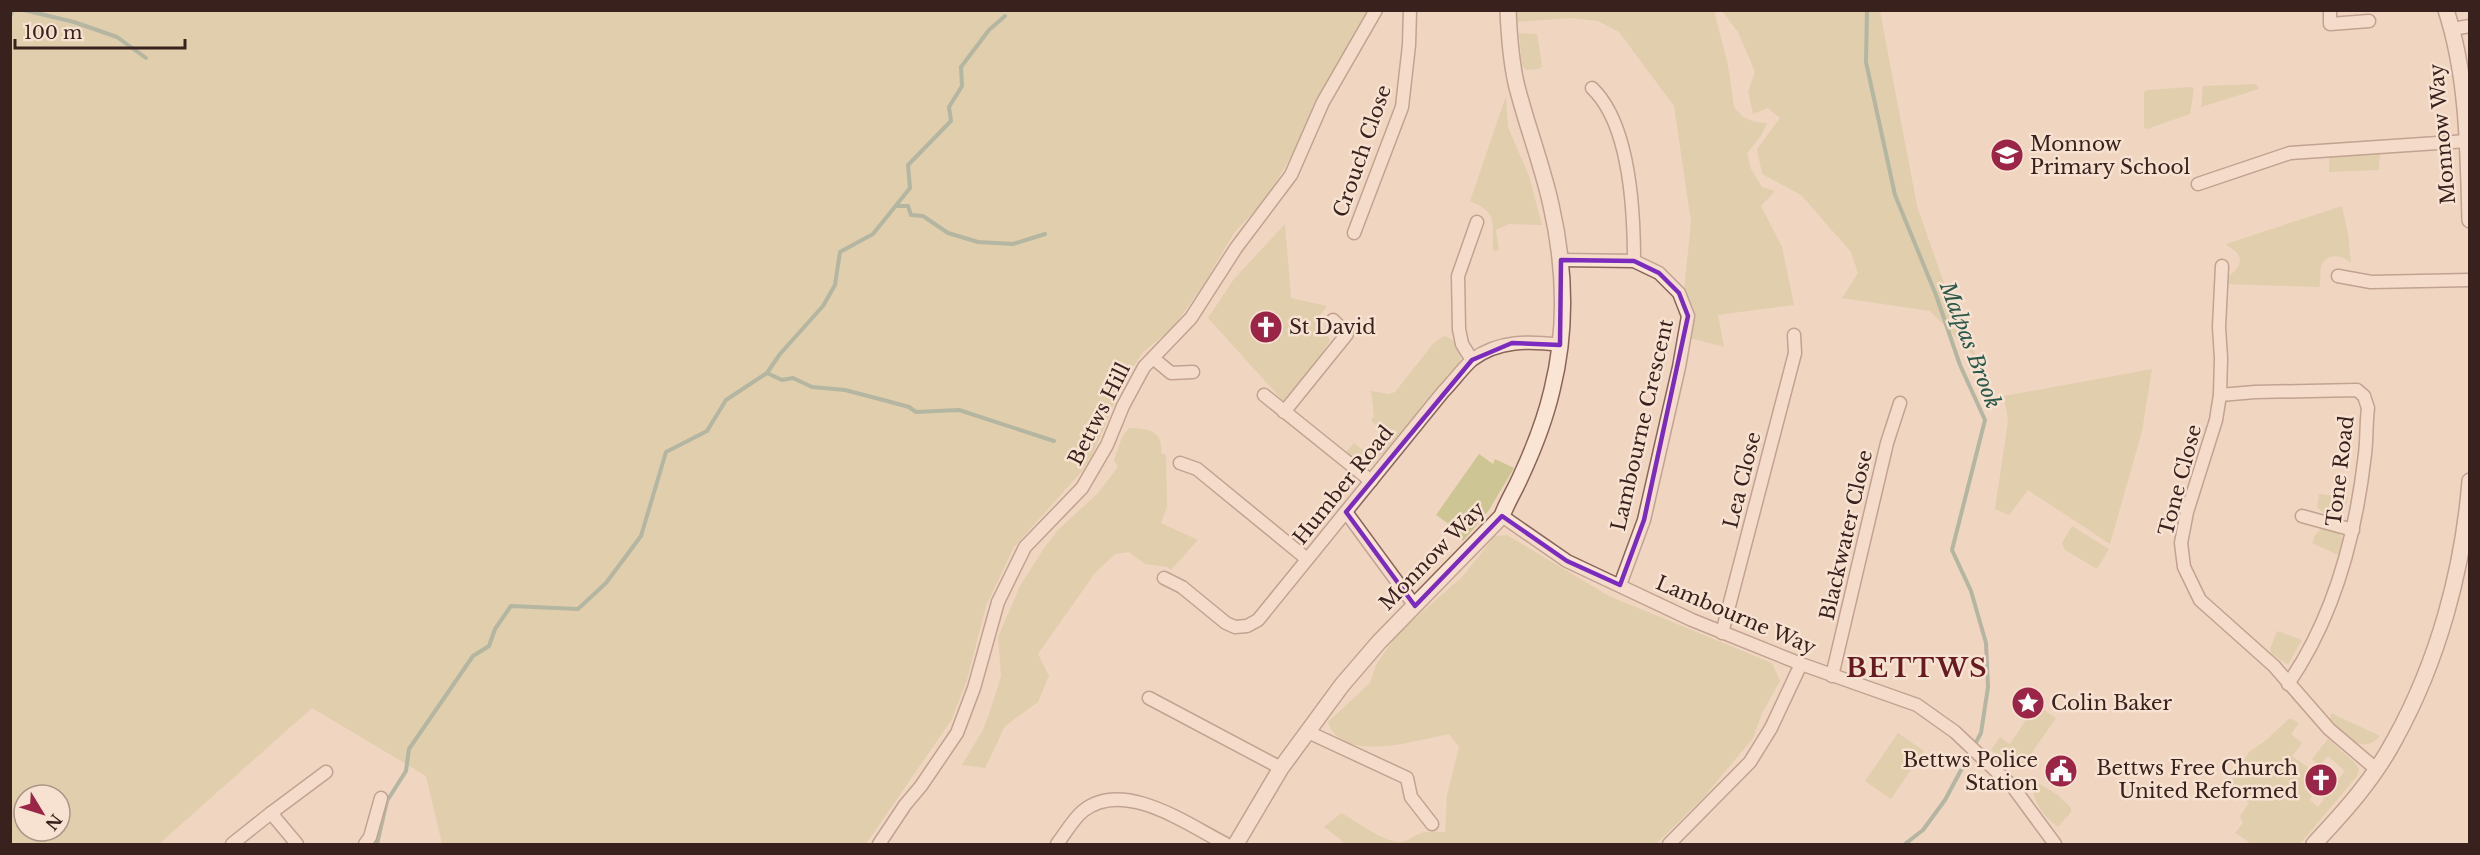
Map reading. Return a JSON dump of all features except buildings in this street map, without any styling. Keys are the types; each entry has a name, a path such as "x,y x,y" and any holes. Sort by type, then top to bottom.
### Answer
{"street":[{"name":"Bettws Hill","path":"879,844 957,733 974,688 998,602 1025,547 1082,488 1107,445 1123,405 1144,367 1191,318 1236,248 1291,175 1323,102 1376,10"},
{"name":"Crouch Close","path":"1354,233 1402,107 1410,10"},
{"name":"Monnow Way","path":"1236,844 1281,768 1342,685 1371,650 1502,516 1506,502 1532,453 1542,424 1552,390 1560,345 1563,304 1561,260 1551,205 1516,81 1508,10"},
{"path":"2330,10 2330,24 2369,21"},
{"name":"Monnow Way","path":"2446,10 2452,29 2465,108 2469,220"},
{"path":"2452,29 2469,26"},
{"path":"1592,88 1604,99 1619,135 1628,177 1634,233 1634,261"},
{"path":"2198,184 2290,153 2467,141"},
{"path":"1473,360 1462,344 1459,329 1458,276 1477,222"},
{"name":"Lambourne Crescent","path":"1561,260 1634,261 1659,273 1680,293 1688,316 1679,367 1644,520 1620,585"},
{"name":"Tone Close","path":"2222,266 2219,327 2220,395 2216,420 2183,532 2181,543 2184,567 2200,600 2246,639 2329,729 2376,769"},
{"path":"2338,276 2371,282 2469,280"},
{"path":"1284,412 1347,334 1334,320"},
{"name":"Lea Close","path":"1722,633 1795,353 1794,335"},
{"name":"Humber Road","path":"1164,578 1182,587 1235,627 1247,626 1258,620 1473,360 1490,350 1512,343 1537,342 1560,345"},
{"path":"1153,358 1172,373 1193,372"},
{"name":"Tone Road","path":"2220,395 2357,390 2364,396 2368,408 2366,451 2353,530 2343,569 2306,658 2288,684"},
{"path":"1264,395 1371,481"},
{"name":"Blackwater Close","path":"1832,676 1887,443 1900,403"},
{"path":"1180,463 1197,469 1307,559"},
{"path":"2314,844 2359,794 2376,769 2394,741 2427,669 2455,583 2469,498 2469,481"},
{"path":"1346,512 1415,606"},
{"name":"Lambourne Way","path":"1502,516 1567,561 1722,633 1832,676 1917,705 1932,714 1966,742 2013,787 2055,844"},
{"path":"2302,516 2353,530"},
{"path":"1669,844 1750,762 1771,728 1801,664"},
{"path":"1149,698 1281,768"},
{"path":"1308,732 1407,778 1411,797 1432,824"},
{"path":"232,844 326,772"},
{"path":"365,844 370,837 381,798"},
{"path":"1057,844 1083,811 1117,799 1146,804 1226,844"},
{"path":"271,813 297,844"}],"highlighted area":[{"path":"1561,260 1634,261 1659,273 1679,293 1688,316 1644,520 1620,585 1567,561 1502,516 1415,606 1346,512 1472,360 1512,343 1560,345"}],"shaded area":[{"path":"10,11 1368,11 1313,106 1296,148 1266,199 1234,233 1204,284 1172,329 1144,351 1124,380 1093,454 1083,470 1014,547 986,606 967,680 952,719 866,844 442,844 426,776 312,708 159,844 11,844"},
{"path":"1517,11 1714,11 1728,65 1734,107 1743,117 1755,122 1767,123 1761,136 1747,153 1751,169 1762,187 1775,191 1761,206 1782,247 1794,305 1718,315 1724,347 1690,338 1692,307 1684,290 1691,222 1674,106 1619,32 1598,21 1570,18 1517,22"},
{"path":"1722,11 1880,11 1917,206 1954,312 1978,360 1930,311 1842,298 1858,273 1851,252 1801,195 1762,174 1757,149 1780,118 1768,108 1753,114 1748,92 1755,72 1738,32"},
{"path":"1519,33 1537,34 1542,66 1539,69 1526,70 1522,66"},
{"path":"2256,84 2259,89 2201,107 2203,86"},
{"path":"2191,87 2194,89 2190,114 2147,129 2144,128 2144,92"},
{"path":"1506,96 1508,127 1529,176 1542,225 1509,224 1496,230 1499,250 1493,251 1493,226 1490,215 1486,210 1470,201"},
{"path":"2380,153 2379,170 2329,172 2329,155"},
{"path":"2342,206 2351,263 2334,256 2323,262 2319,287 2221,284 2240,262 2237,253 2226,244"},
{"path":"1285,224 1291,298 1327,306 1317,319 1330,340 1315,365 1284,402 1208,318 1234,279"},
{"path":"1444,336 1456,343 1461,355 1460,365 1384,457 1381,455 1370,467 1359,464 1345,453 1354,443 1367,453 1382,430 1371,421 1374,416 1371,391 1389,394 1395,392 1433,344"},
{"path":"2152,369 2142,431 2110,544 2028,490 2009,515 1995,509 2008,421 2004,396"},
{"path":"1129,428 1153,432 1160,440 1161,453 1166,455 1167,507 1161,523 1198,540 1171,570 1167,567 1145,564 1129,552 1115,554 1095,573 1038,654 1049,676 1038,702 1005,726 985,768 962,765 983,730 989,714 1001,676 998,637 1020,586 1058,530 1098,493 1118,467 1114,460 1122,437"},
{"path":"1479,454 1493,464 1495,459 1514,468 1489,510 1463,541 1449,524 1436,515"},
{"path":"2319,494 2348,497 2342,517 2332,517 2317,507"},
{"path":"2072,526 2109,549 2097,569 2065,550 2062,543"},
{"path":"2322,528 2340,534 2343,541 2340,556 2312,543 2315,535"},
{"path":"1507,535 1609,596 1772,663 1780,681 1762,713 1753,738 1704,797 1656,844 1343,844 1324,827 1341,813 1385,839 1393,841 1408,840 1424,832 1445,832 1447,795 1459,747 1449,734 1400,744 1364,746 1348,743 1336,735 1328,722 1370,683 1376,665 1397,634 1462,577 1495,536"},
{"path":"2277,631 2302,640 2288,665 2272,654 2270,649"},
{"path":"2036,705 2056,718 2024,764 2015,766 1991,750 2000,737 2010,744"},
{"path":"2331,713 2380,736 2373,742 2360,744 2341,731 2330,719"},
{"path":"2290,718 2299,723 2291,734 2302,743 2292,756 2316,773 2304,788 2312,796 2310,800 2318,807 2324,799 2319,794 2332,778 2337,781 2345,771 2328,756 2319,766 2312,759 2328,739 2356,764 2359,769 2357,776 2300,844 2248,844 2249,842 2235,833 2243,823 2240,816 2249,803 2239,796 2241,791 2230,783 2249,752"},
{"path":"1898,733 1924,751 1891,799 1865,781"},
{"path":"2035,781 2058,795 2071,808 2071,812 2058,827 2039,807 2034,794"}],"waterway":[{"path":"10,16 13,10"},
{"path":"24,10 74,22 117,37 146,58"},
{"name":"Malpas Brook","path":"1867,10 1866,62 1895,195 1936,295 1960,365 1985,420 1952,550 1971,591 1986,643 1988,687 1981,733 1945,800 1923,830 1905,844"},
{"path":"377,844 387,801 406,771 409,749 473,656 489,646 495,629 511,606 578,609 606,583 641,536 666,452 707,431 726,400 767,373 780,354 823,306 835,285 840,252 873,234 910,188 908,165 951,121 949,107 962,86 961,67 989,30 1005,16"},
{"path":"897,206 908,206 911,215 923,216 948,233 978,242 1013,244 1045,234"},
{"path":"767,373 782,380 793,378 812,387 845,390 909,407 916,412 959,410 1054,441"}],"place":[{"name":"Monnow Primary School","path":"2007,155"},
{"name":"St David","path":"1266,327"},
{"name":"Colin Baker","path":"2028,703"},
{"name":"Bettws Police Station","path":"2061,771"},
{"name":"Bettws Free Church United Reformed","path":"2321,780"}],"district":[{"name":"BETTWS","path":"1917,668"}]}
